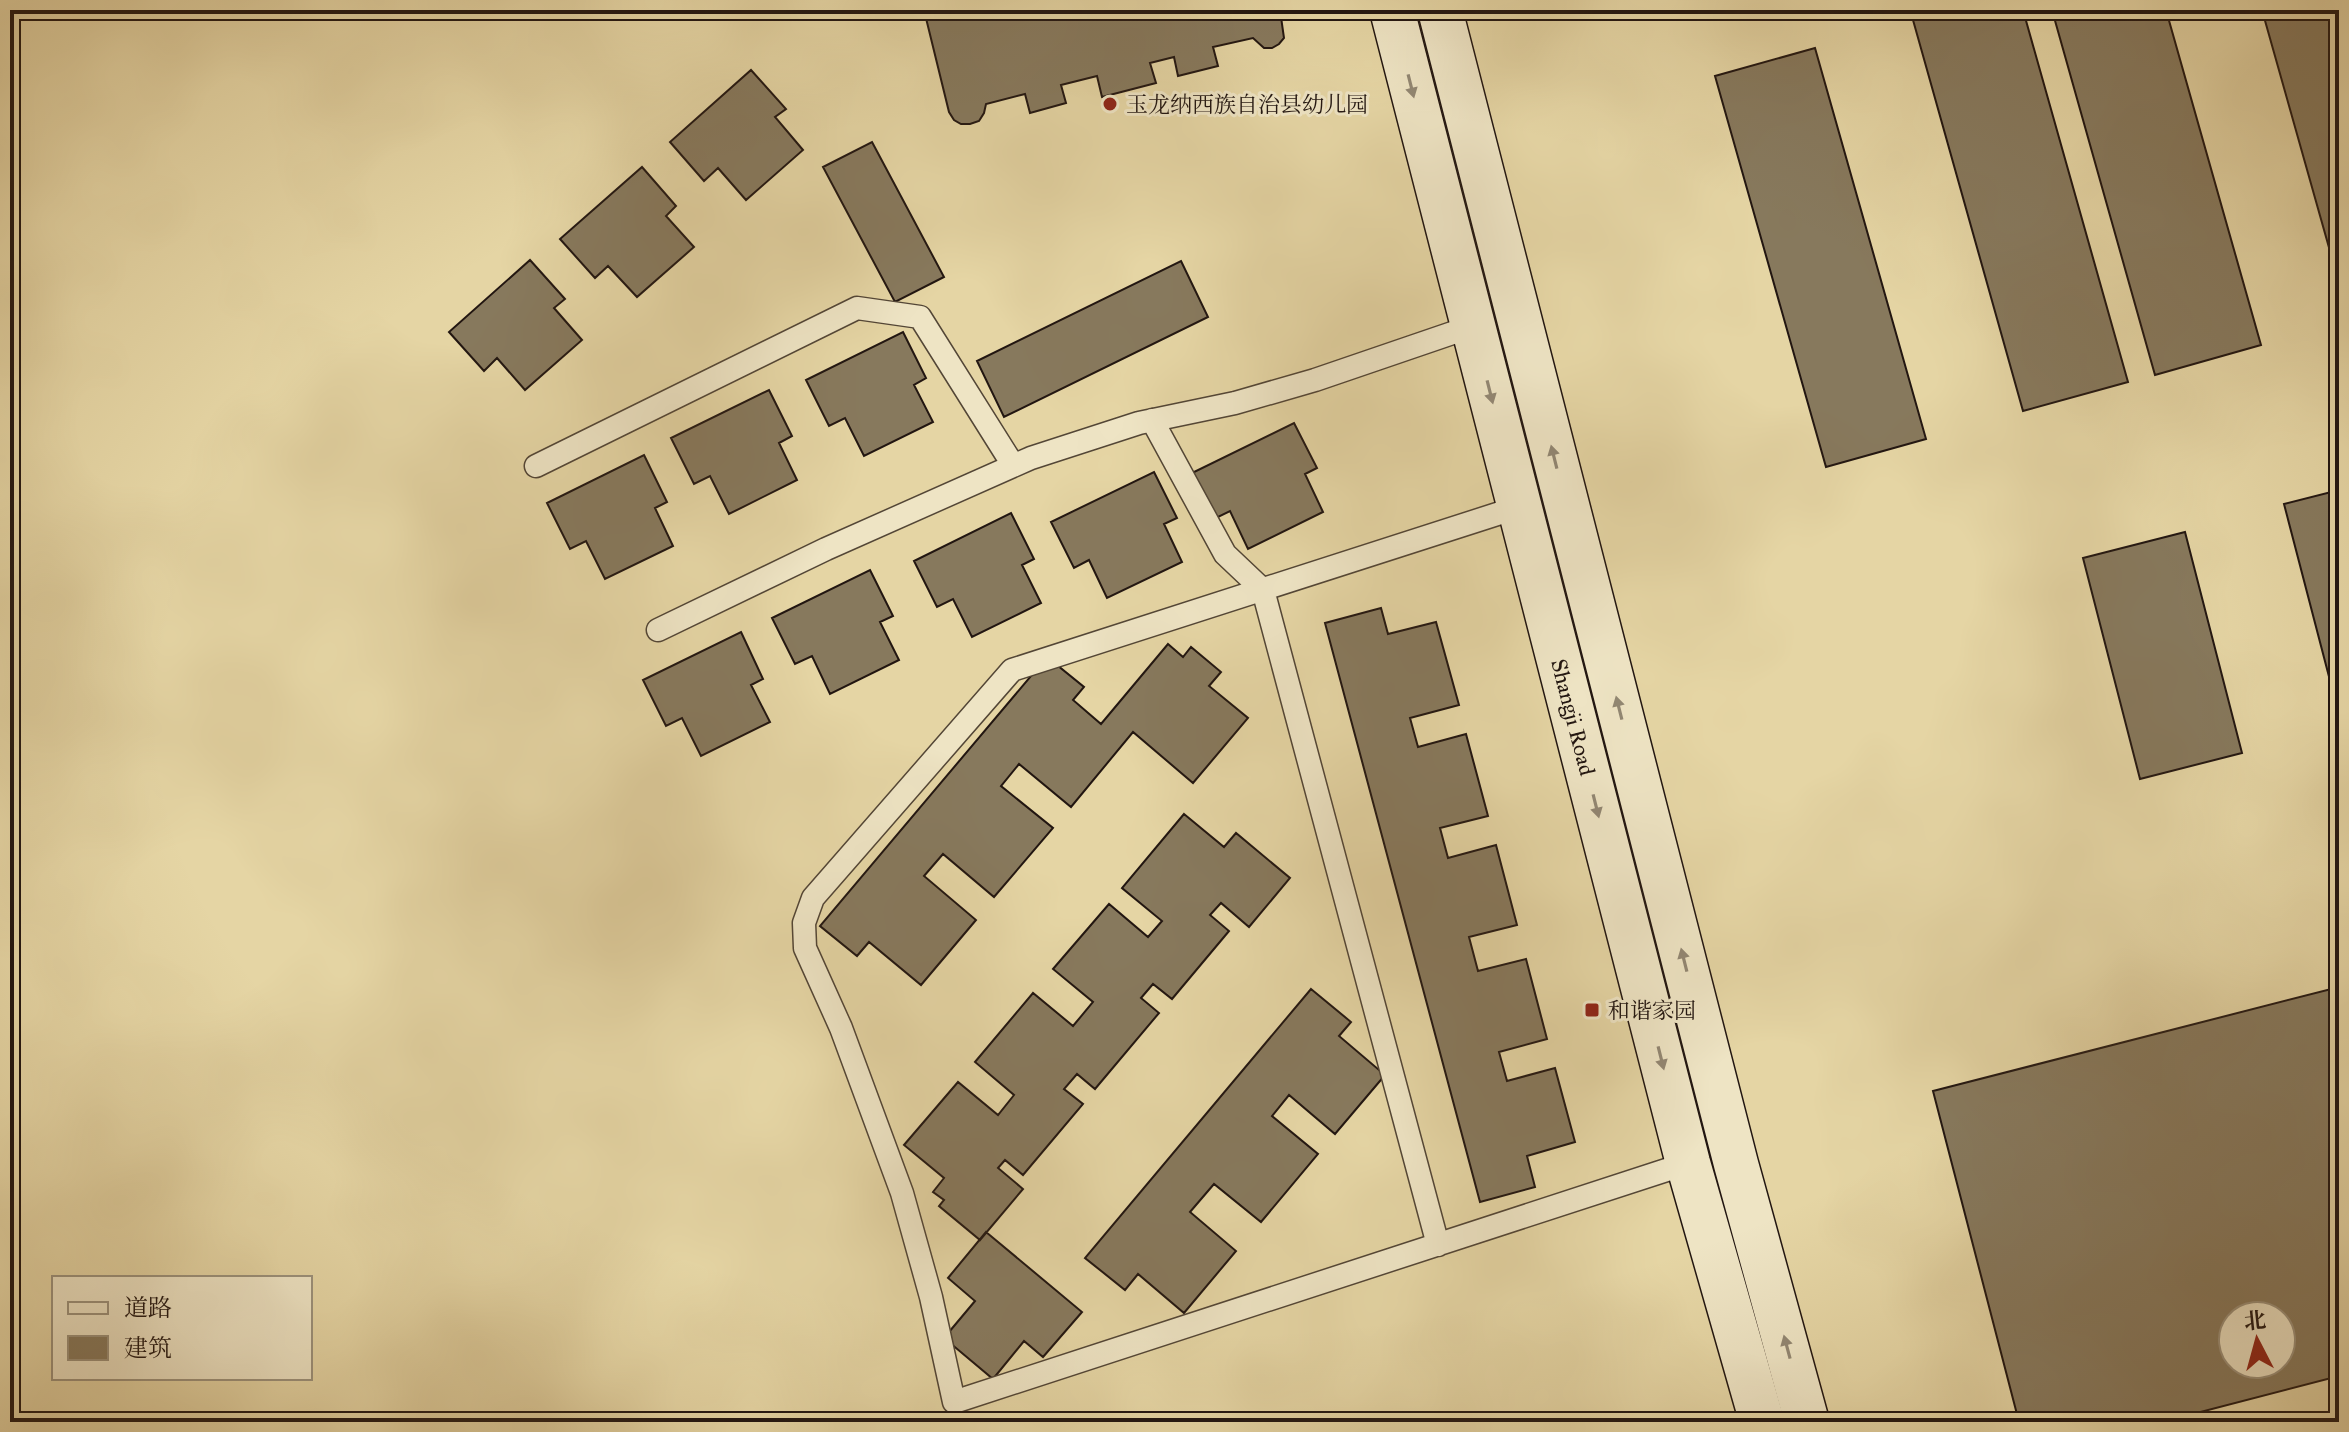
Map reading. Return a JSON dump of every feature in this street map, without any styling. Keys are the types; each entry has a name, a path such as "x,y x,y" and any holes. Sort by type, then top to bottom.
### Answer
{"main road":[{"name":"Shangji Road","path":"1392,10 1688,1163 1762,1422"},
{"path":"1440,10 1736,1164 1807,1422"}],"lane":[{"path":"536,466 857,308 920,317 1013,465"},
{"path":"658,630 826,549 1013,465 1152,420 1262,396 1473,326"},
{"path":"1152,420 1225,554 1263,590 1438,1245"},
{"path":"1519,507 1012,670 813,898 804,923 805,948 841,1028 902,1193 931,1297 954,1402 1688,1163"}],"building":[{"path":"924,10 1280,10 1284,38 1272,48 1264,48 1253,38 1213,47 1218,66 1178,76 1174,57 1150,63 1156,83 1102,97 1097,76 1061,85 1066,103 1030,113 1025,94 986,104 979,121 961,124 949,112"},
{"path":"1950,10 2023,10 2128,382 2023,411 1913,20"},
{"path":"2052,10 2166,10 2261,345 2155,375"},
{"path":"2262,10 2339,10 2339,283"},
{"path":"1815,48 1926,439 1826,467 1715,76"},
{"path":"751,70 786,109 775,117 803,150 746,200 718,168 704,181 670,142"},
{"path":"872,142 944,277 895,302 823,167"},
{"path":"642,167 676,206 666,216 694,247 637,297 608,266 595,278 560,239"},
{"path":"530,260 565,299 554,308 582,340 525,390 497,358 484,371 449,332"},
{"path":"1181,261 1208,317 1004,417 977,361"},
{"path":"903,332 926,378 914,385 933,422 864,456 845,418 829,426 806,380"},
{"path":"769,390 792,436 779,443 797,480 729,514 710,476 694,484 671,438"},
{"path":"1294,423 1317,468 1305,474 1323,512 1248,549 1230,511 1214,519 1192,473"},
{"path":"644,455 667,502 655,508 673,546 605,579 586,541 570,549 547,503"},
{"path":"1154,472 1177,518 1164,524 1182,562 1107,598 1089,560 1074,568 1051,522"},
{"path":"2339,490 2339,715 2284,504"},
{"path":"1011,513 1034,559 1022,565 1041,603 972,637 953,599 937,607 914,561"},
{"path":"2185,532 2242,753 2140,779 2083,558"},
{"path":"870,570 893,616 880,622 899,660 830,694 812,656 795,664 772,618"},
{"path":"1381,608 1388,634 1436,622 1459,705 1410,718 1418,747 1466,734 1488,816 1440,828 1448,858 1496,845 1517,925 1469,937 1478,971 1526,959 1547,1039 1499,1052 1507,1081 1555,1068 1575,1142 1527,1156 1535,1187 1480,1202 1325,623"},
{"path":"741,632 763,679 751,685 770,722 701,756 682,718 666,726 643,680"},
{"path":"1168,644 1183,657 1191,647 1221,672 1209,686 1248,718 1193,783 1133,732 1071,807 1019,764 1001,786 1053,828 994,897 943,854 924,876 976,920 921,985 869,942 857,956 820,926 1047,657 1084,687 1073,700 1101,724"},
{"path":"1184,814 1224,847 1236,833 1290,878 1249,927 1221,903 1210,915 1229,931 1172,999 1153,984 1141,998 1159,1013 1095,1089 1077,1074 1064,1089 1083,1104 1023,1175 1005,1160 998,1168 1023,1189 980,1240 939,1206 944,1200 933,1192 944,1178 904,1145 958,1082 998,1115 1014,1095 975,1062 1033,993 1073,1026 1093,1002 1053,969 1109,904 1148,937 1162,921 1122,888"},
{"path":"2339,987 2339,1376 2162,1422 2019,1422 1933,1091"},
{"path":"1311,989 1351,1022 1339,1036 1385,1075 1335,1134 1289,1095 1272,1116 1318,1154 1261,1222 1214,1184 1190,1212 1236,1251 1184,1313 1138,1274 1125,1290 1085,1258"},
{"path":"986,1232 1082,1312 1043,1357 1024,1341 993,1379 944,1338 975,1301 948,1278"}],"place":[{"name":"玉龙纳西族自治县幼儿园","path":"1110,104"},
{"name":"和谐家园","path":"1592,1010"}]}
